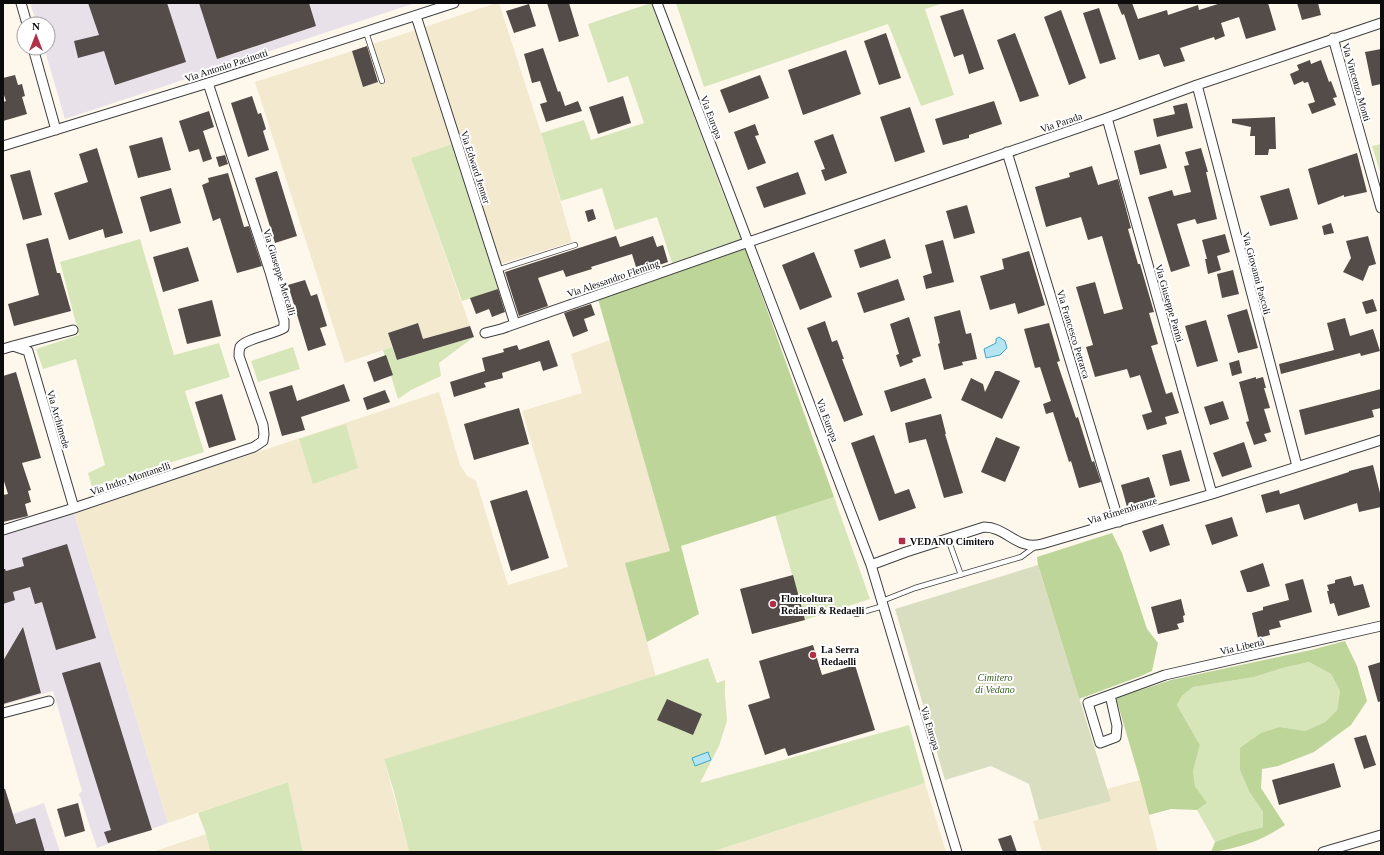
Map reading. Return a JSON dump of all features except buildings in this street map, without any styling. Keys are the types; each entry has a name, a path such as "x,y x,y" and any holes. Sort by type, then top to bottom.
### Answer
{"street":[{"path":"21,3 25,16"},
{"name":"Via Antonio Pacinotti","path":"3,146 208,83 454,3"},
{"name":"Via Europa","path":"657,3 871,565 957,852"},
{"name":"Via Edward Jenner","path":"416,16 515,324"},
{"name":"Via Parada","path":"748,242 1107,118 1197,85 1381,23"},
{"name":"Via Vincenzo Monti","path":"1333,38 1380,202"},
{"path":"35,56 56,130"},
{"name":"Via Giuseppe Mercalli","path":"208,83 270,272 284,321 284,328 278,332 244,343 239,348 239,356 263,425 263,441"},
{"name":"Via Giovanni Pascoli","path":"1197,85 1297,466"},
{"name":"Via Giuseppe Parini","path":"1107,118 1212,494"},
{"name":"Via Francesco Petrarca","path":"1007,152 1120,522"},
{"name":"Via Alessandro Fleming","path":"485,333 515,324 748,242"},
{"path":"3,349 73,330"},
{"name":"Via Archimede","path":"13,346 28,351 74,508"},
{"name":"Via Rimembranze","path":"1036,546 1212,494 1381,440"},
{"name":"Via Indro Montanelli","path":"3,530 74,508 254,447 263,441"},
{"path":"871,565 979,528 989,527 999,530 1021,543 1036,546"},
{"name":"Via Libertà","path":"1110,695 1117,726 1116,737 1100,743 1088,703 1165,674 1381,626"},
{"path":"3,713 49,701"},
{"path":"1323,852 1381,835"}],"lane":[{"path":"366,32 382,81"},
{"path":"497,270 575,245"},
{"path":"948,538 961,575"},
{"path":"856,614 916,588 1021,557 1036,546"}],"shaded area":[{"path":"30,3 415,3 65,119 46,56 56,56 56,16 34,16"},
{"path":"499,3 541,133 572,242 500,264 425,27"},
{"path":"416,30 452,144 411,158 470,326 423,339 417,323 388,333 392,347 345,363 255,82 352,51 364,87 385,80 372,44"},
{"path":"610,340 670,551 626,563 656,677 384,759 409,852 303,852 288,782 168,823 74,513 439,392 460,465 467,476 476,481 508,585 568,567 522,411 582,393 571,354"},
{"path":"74,513 168,823 97,848 79,794 82,791 53,691 3,705 3,536"},
{"path":"1140,780 1158,852 1042,852 1033,821 1110,801 1107,789"},
{"path":"3,781 13,814 44,803 60,852 3,852"},
{"path":"925,783 946,852 711,852 906,789"},
{"path":"206,834 210,852 152,852"}],"green space":[{"path":"651,3 724,196 742,239 672,263 657,217 615,230 602,188 561,201 541,133 584,120 591,140 644,123 628,76 608,83 588,24"},
{"path":"676,3 944,3 925,9 954,95 921,106 888,24 704,87"},
{"path":"452,144 499,289 462,301 411,158"},
{"path":"1381,144 1381,175 1372,146"},
{"path":"140,239 174,355 219,343 230,377 185,391 204,452 92,487 88,473 105,465 76,359 43,369 36,349 79,335 60,262"},
{"path":"745,248 834,497 681,546 699,614 647,642 625,563 670,551 598,299"},
{"path":"474,337 439,363 441,376 411,390 398,399 383,350 392,347 397,360"},
{"path":"293,347 300,369 258,382 251,361"},
{"path":"346,424 358,468 313,484 299,439"},
{"path":"834,497 870,599 805,620 775,515"},
{"path":"1112,533 1122,553 1147,629 1158,643 1152,671 1079,699 1038,565 1037,557"},
{"name":"Cimitero di Vedano","path":"1038,565 1111,801 1039,820 1029,784 991,766 945,780 895,609"},
{"path":"1345,641 1357,666 1367,701 1351,725 1314,752 1278,766 1262,769 1261,788 1285,825 1259,840 1211,852 1215,842 1263,827 1263,812 1250,793 1240,770 1240,748 1261,733 1280,727 1305,731 1325,722 1337,710 1340,691 1331,674 1309,662 1254,677 1193,687 1182,696 1177,705 1200,745 1193,771 1195,786 1207,803 1197,810 1171,809 1149,815 1116,698 1171,680 1311,650"},
{"path":"708,658 717,683 725,680 727,721 719,746 700,783 909,725 925,783 711,852 409,852 384,759 587,698"},
{"path":"1309,662 1331,674 1340,691 1337,710 1325,722 1305,731 1280,727 1250,793 1263,812 1263,827 1215,842 1197,810 1207,803 1195,786 1193,771 1200,745 1177,705 1182,696 1193,687 1254,677"},
{"path":"288,782 303,852 210,852 206,834 198,813"}],"water":[{"path":"999,337 1005,341 1007,348 1000,355 986,358 984,349 996,343 996,339"},
{"path":"708,752 711,760 695,766 692,758"}],"place":[{"name":"VEDANO Cimitero","path":"902,541"},
{"name":"Floricoltura Redaelli & Redaelli","path":"773,604"},
{"name":"La Serra Redaelli","path":"813,655"}]}
